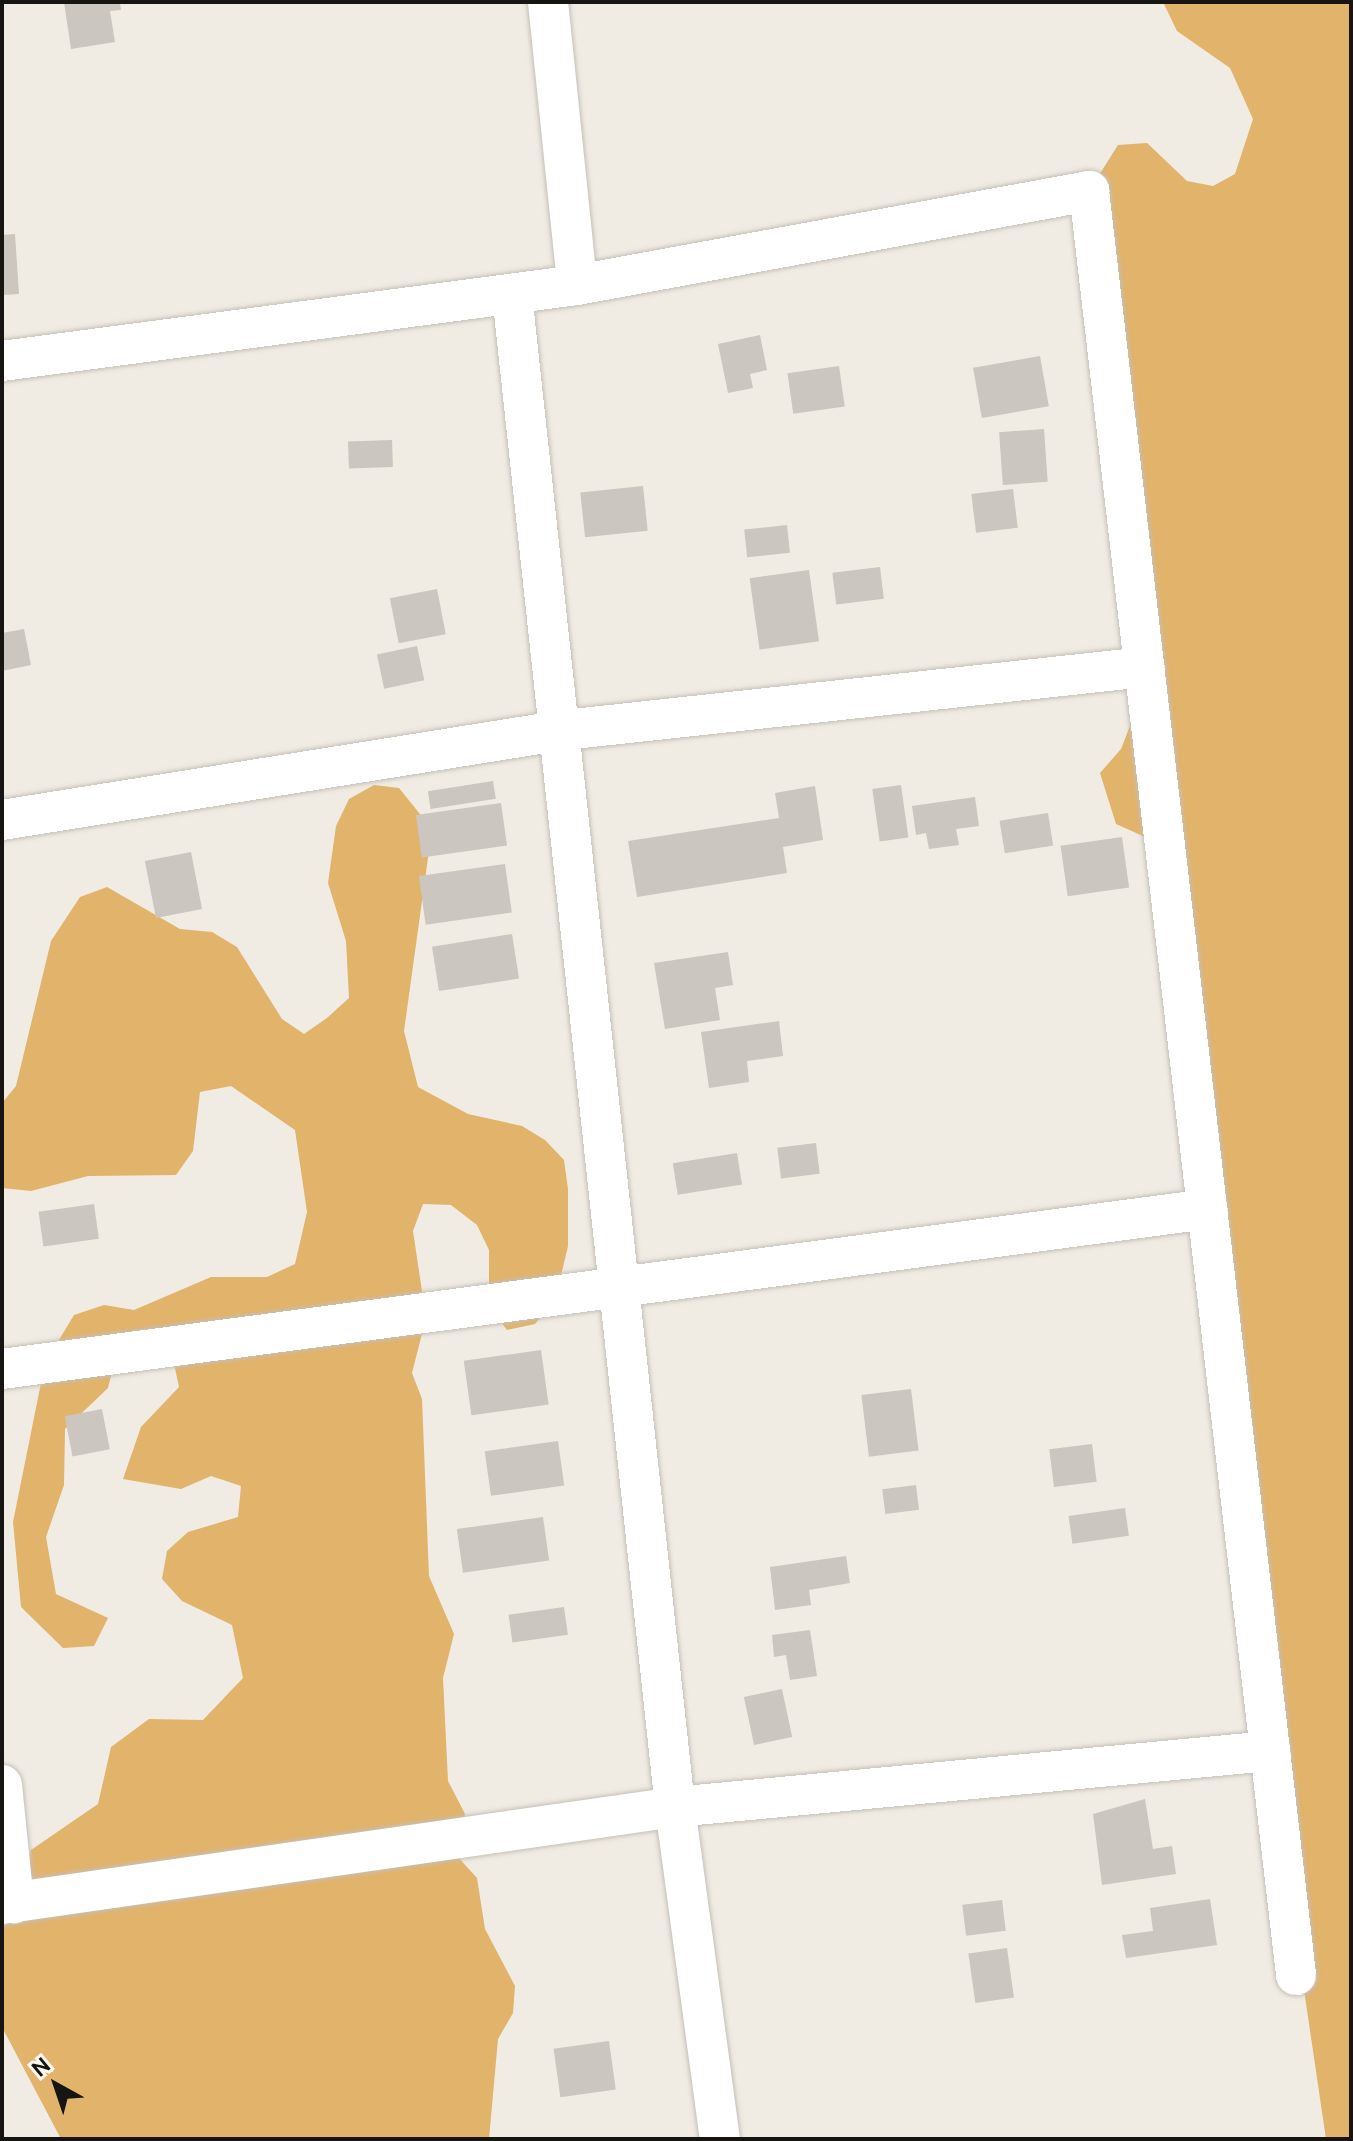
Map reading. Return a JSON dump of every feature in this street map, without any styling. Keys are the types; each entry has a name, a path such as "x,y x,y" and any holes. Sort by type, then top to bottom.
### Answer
{"street":[{"path":"548,2 577,285"},
{"path":"2,361 577,285 1089,191 1296,1975"},
{"path":"512,294 564,730 675,1807 720,2139"},
{"path":"2,820 564,730 1145,667"},
{"path":"2,1369 1207,1209"},
{"path":"2,1785 8,1904 675,1807 1270,1751"}],"shaded area":[{"path":"1163,2 1351,2 1351,2139 1326,2139 1271,1766 1172,849 1116,824 1100,773 1121,749 1153,666 1089,191 1118,145 1147,143 1187,181 1213,186 1235,174 1253,119 1230,68 1177,31"},
{"path":"374,785 399,788 432,829 404,1031 418,1087 468,1114 522,1126 545,1140 564,1160 568,1189 568,1246 555,1301 535,1324 507,1330 489,1306 489,1250 477,1225 451,1205 423,1204 413,1231 426,1318 412,1373 422,1399 429,1576 454,1634 443,1678 448,1781 465,1814 457,1856 477,1878 485,1929 515,1986 513,2013 498,2039 489,2139 61,2139 2,2027 2,1929 22,1906 31,1850 98,1804 111,1747 149,1719 203,1720 243,1678 232,1625 182,1601 162,1579 167,1551 188,1532 238,1517 241,1486 211,1476 181,1489 123,1479 141,1427 179,1387 173,1359 115,1360 108,1388 65,1429 64,1485 46,1537 56,1594 108,1618 94,1646 63,1648 21,1607 13,1522 45,1363 74,1315 104,1305 134,1310 211,1277 267,1277 295,1264 307,1212 295,1130 231,1086 200,1092 193,1151 176,1175 88,1176 31,1191 2,1188 2,1103 16,1086 51,941 80,897 107,887 180,929 212,932 237,947 282,1019 304,1034 327,1018 349,998 346,941 328,883 336,826 349,799"}],"building":[{"path":"64,2 120,2 121,10 110,11 115,42 71,49"},
{"path":"15,234 19,294 2,295 2,235"},
{"path":"760,335 767,370 750,374 753,388 728,393 718,344"},
{"path":"1040,356 1049,406 982,418 973,368"},
{"path":"839,366 845,407 793,414 788,373"},
{"path":"1044,429 1048,482 1003,485 999,432"},
{"path":"392,440 393,467 349,469 348,442"},
{"path":"643,486 648,531 585,537 580,493"},
{"path":"1013,489 1018,528 976,533 971,494"},
{"path":"787,525 790,553 747,557 744,529"},
{"path":"880,567 884,599 836,605 832,573"},
{"path":"809,570 819,641 760,650 750,578"},
{"path":"437,589 446,634 399,643 390,598"},
{"path":"24,629 31,665 2,671 2,633"},
{"path":"417,646 424,680 384,689 377,655"},
{"path":"493,781 496,799 431,809 428,791"},
{"path":"901,785 908,837 880,842 872,789"},
{"path":"815,786 823,840 783,847 787,873 637,897 628,841 779,818 775,793"},
{"path":"975,797 979,826 956,829 959,845 929,849 926,833 916,835 912,806"},
{"path":"501,803 507,846 422,858 416,815"},
{"path":"1048,813 1053,846 1005,853 1000,821"},
{"path":"1122,837 1129,888 1068,896 1061,846"},
{"path":"191,852 202,909 156,918 145,861"},
{"path":"505,864 512,913 426,925 419,876"},
{"path":"512,934 519,978 439,991 432,947"},
{"path":"728,952 733,985 715,988 720,1020 665,1029 654,963"},
{"path":"779,1021 783,1056 747,1061 749,1082 709,1088 701,1032"},
{"path":"816,1143 820,1174 781,1179 777,1148"},
{"path":"737,1153 742,1185 678,1195 673,1163"},
{"path":"94,1204 99,1239 43,1246 39,1212"},
{"path":"541,1350 549,1404 471,1415 464,1361"},
{"path":"911,1389 919,1451 869,1457 861,1395"},
{"path":"102,1409 110,1449 73,1456 65,1416"},
{"path":"558,1441 564,1486 491,1496 485,1451"},
{"path":"1092,1444 1097,1482 1054,1487 1049,1449"},
{"path":"916,1485 919,1510 885,1514 882,1489"},
{"path":"1125,1508 1129,1536 1072,1544 1069,1516"},
{"path":"543,1517 549,1561 463,1573 457,1529"},
{"path":"846,1556 850,1583 809,1590 811,1605 775,1610 770,1567"},
{"path":"564,1607 568,1635 512,1643 509,1615"},
{"path":"810,1630 817,1676 790,1680 786,1655 774,1657 772,1635"},
{"path":"782,1689 792,1737 754,1745 744,1697"},
{"path":"1145,1799 1153,1849 1172,1846 1176,1874 1102,1885 1093,1814"},
{"path":"1210,1899 1217,1945 1126,1958 1122,1935 1153,1931 1150,1908"},
{"path":"1002,1900 1006,1931 966,1936 962,1905"},
{"path":"1007,1948 1014,1998 975,2003 968,1953"},
{"path":"609,2041 616,2090 560,2097 554,2049"}]}
